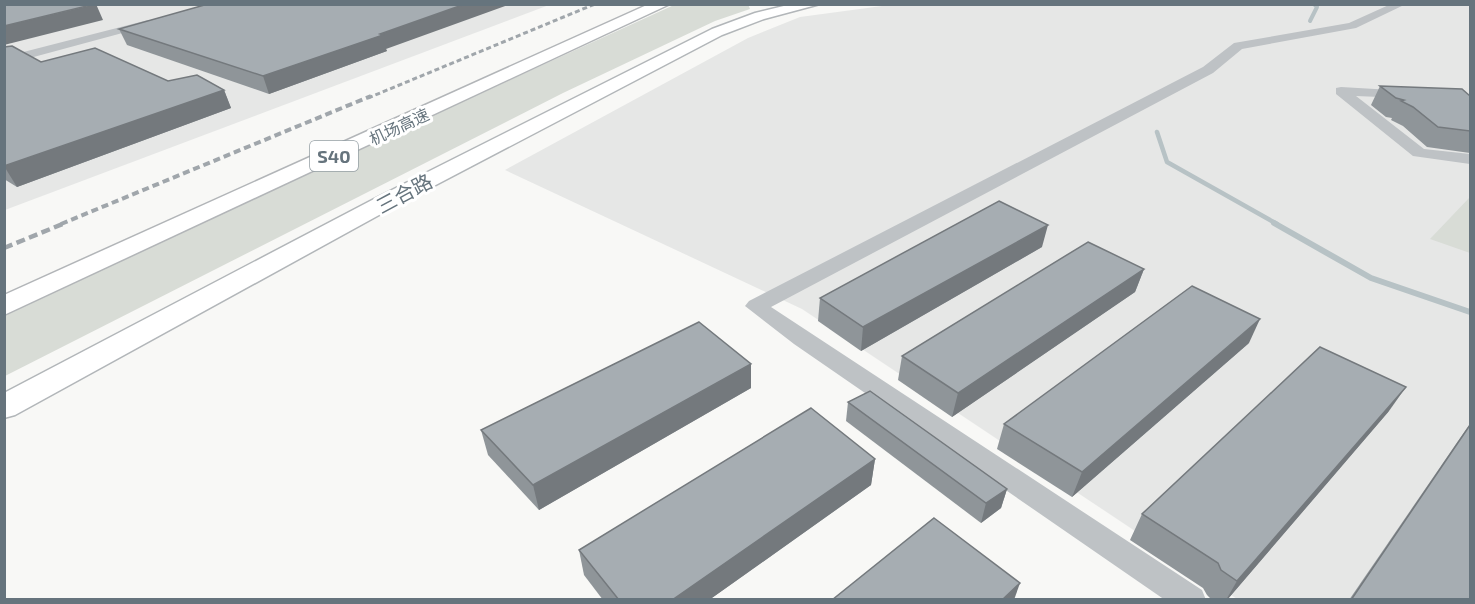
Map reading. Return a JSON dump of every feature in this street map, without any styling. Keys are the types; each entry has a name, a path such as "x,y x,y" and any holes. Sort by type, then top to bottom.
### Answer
{"highway":[{"path":"394,116 620,4"},
{"name":"机场高速","path":"4,286 644,4"},
{"name":"机场高速","path":"4,306 663,4"}],"main road":[{"name":"三合路","path":"4,392 393,189 708,29 752,13 790,4"},
{"name":"三合路","path":"4,407 382,204 717,32 760,16 813,4"}],"street":[{"path":"1191,600 756,306 1208,70 1238,46 1352,26 1401,4"},
{"path":"4,61 164,19"},
{"path":"1422,94 1341,91 1419,153 1470,159"}],"shaded area":[{"path":"748,4 750,9 715,21 563,93 5,376 5,310 674,5"},
{"path":"897,4 1470,5 1470,599 1237,599 802,309 505,170 748,38 800,17"},
{"path":"5,5 549,5 5,210"},
{"path":"1470,197 1470,253 1430,239"}],"building":[{"path":"4,4 95,4 4,26"},
{"path":"208,4 465,4 263,76 119,29"},
{"path":"12,46 41,62 95,48 168,81 197,75 224,90 4,166 4,47"},
{"path":"1380,86 1462,89 1470,96 1470,131 1438,127 1413,107 1401,101 1404,100 1396,98"},
{"path":"999,201 1048,225 863,327 820,298"},
{"path":"1088,242 1144,269 958,393 902,356"},
{"path":"1192,286 1260,319 1082,472 1004,424"},
{"path":"699,322 751,364 533,485 481,430"},
{"path":"1320,347 1406,387 1237,581 1221,570 1218,563 1142,514"},
{"path":"870,391 1007,489 986,503 848,402"},
{"path":"811,408 875,459 672,600 619,600 579,550"},
{"path":"1470,425 1470,600 1351,600"},
{"path":"934,518 1020,583 1002,600 832,600"}],"waterway":[{"path":"1310,21 1317,7 1314,4"},
{"path":"1157,132 1167,162 1277,224"},
{"path":"1274,223 1371,278 1470,312"}],"railway":[{"path":"368,98 595,4"},
{"path":"61,224 371,96"},
{"path":"4,248 65,223"}]}
